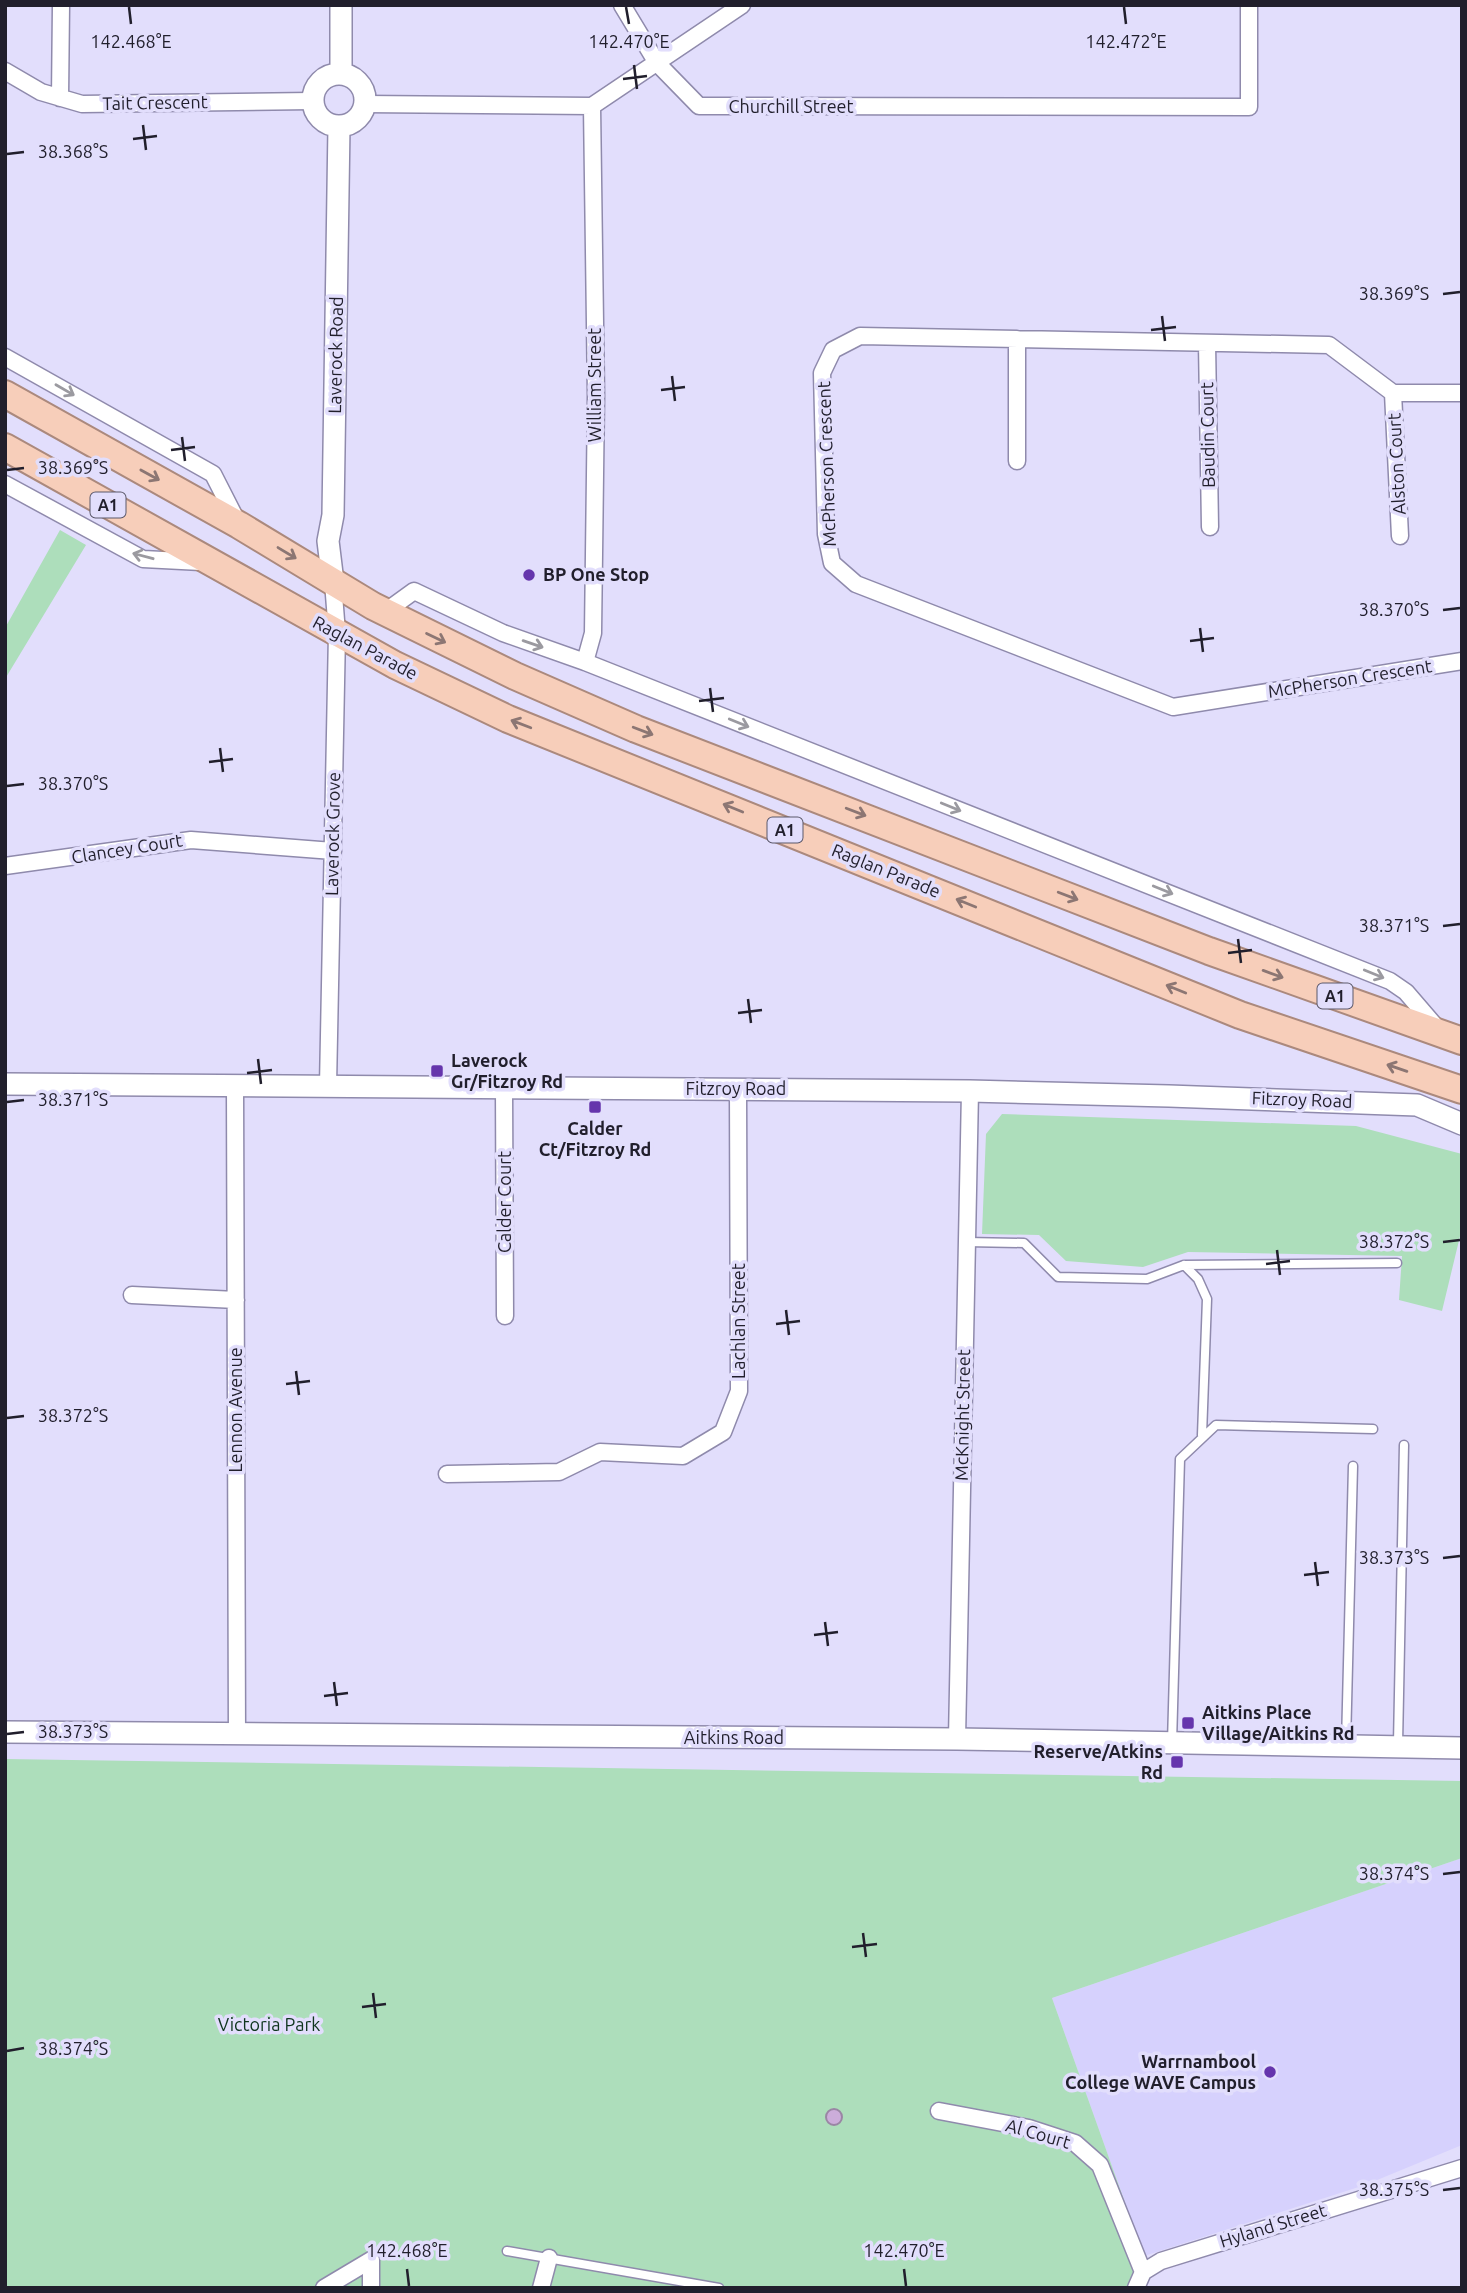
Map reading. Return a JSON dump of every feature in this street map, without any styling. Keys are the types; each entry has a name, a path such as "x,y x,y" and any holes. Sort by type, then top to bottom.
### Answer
{"highway":[{"name":"A1","path":"5,394 239,525 385,612 514,676 636,729 1209,951 1452,1038"},
{"name":"Raglan Parade","path":"5,447 395,665 508,719 613,759 1240,1015 1462,1090"}],"street":[{"path":"60,99 61,5"},
{"path":"341,5 341,74"},
{"name":"Churchill Street","path":"622,5 657,62 699,106 1250,107 1249,5"},
{"path":"364,104 592,106 742,5"},
{"name":"Tait Crescent","path":"5,71 41,92 82,104 313,101"},
{"path":"341,74 359,85 364,104 355,120 339,126 320,119 313,101 318,84 332,75 341,74"},
{"name":"William Street","path":"585,662 593,633 596,396 592,106"},
{"name":"Laverock Road","path":"333,582 328,541 333,515 339,126"},
{"name":"McPherson Crescent","path":"1393,393 1329,345 860,336 833,350 822,373 826,534 832,563 856,584 1173,707 1462,661"},
{"path":"1017,339 1017,461"},
{"name":"Baudin Court","path":"1207,343 1210,527"},
{"path":"5,357 213,474 239,525"},
{"path":"1393,393 1462,393"},
{"name":"Alston Court","path":"1393,393 1400,536"},
{"name":"Raglan Parade","path":"5,484 143,559 211,563"},
{"name":"Laverock Grove","path":"328,1086 337,633 333,582"},
{"path":"385,612 414,592 503,633 585,662 1390,981 1406,992 1452,1038"},
{"name":"Clancey Court","path":"5,866 191,840 333,851"},
{"name":"Fitzroy Road","path":"5,1084 970,1091 1417,1105 1462,1124"},
{"name":"Lennon Avenue","path":"235,1086 236,1735"},
{"name":"Calder Court","path":"504,1088 505,1315"},
{"name":"Lachlan Street","path":"447,1474 559,1472 593,1453 613,1451 683,1456 723,1432 739,1391 738,1089"},
{"name":"McKnight Street","path":"957,1739 970,1091"},
{"path":"132,1295 236,1300"},
{"name":"Aitkins Road","path":"5,1732 957,1739 1462,1748"},
{"name":"Al Court","path":"939,2111 1029,2128 1075,2143 1100,2165 1143,2272"},
{"name":"Hyland Street","path":"1143,2272 1161,2261 1462,2168"},
{"path":"541,2288 548,2258"},
{"path":"324,2288 371,2260 371,2288"},
{"path":"1136,2288 1143,2272"}],"lane":[{"path":"966,1242 1024,1243 1058,1278 1147,1279 1184,1265 1397,1263"},
{"path":"1184,1265 1198,1279 1207,1299 1202,1435"},
{"path":"1172,1744 1180,1459 1216,1424 1373,1429"},
{"path":"1398,1747 1404,1445"},
{"path":"1346,1746 1353,1466"},
{"path":"507,2251 719,2288"}],"shaded area":[{"name":"Warrnambool College WAVE Campus","path":"1462,1858 1462,2145 1365,2185 1144,2256 1052,1998"}],"green space":[{"path":"60,530 86,545 5,679 5,628"},
{"path":"1002,1114 1356,1126 1462,1154 1462,1228 1442,1311 1399,1300 1402,1256 1188,1252 1143,1267 1066,1261 1039,1235 982,1234 986,1134"},
{"name":"Victoria Park","path":"5,1759 1462,1781 1462,1858 1052,1998 1144,2256 1135,2288 5,2288"}],"building":[{"path":"831,2109 837,2109 842,2117 840,2123 831,2125 826,2120 826,2114"}],"place":[{"name":"BP One Stop","path":"529,575"},
{"name":"Laverock Gr/Fitzroy Rd","path":"437,1071"},
{"name":"Calder Ct/Fitzroy Rd","path":"595,1107"},
{"name":"Aitkins Place Village/Aitkins Rd","path":"1188,1723"},
{"name":"Reserve/Atkins Rd","path":"1177,1762"},
{"name":"Warrnambool College WAVE Campus","path":"1270,2072"}]}
